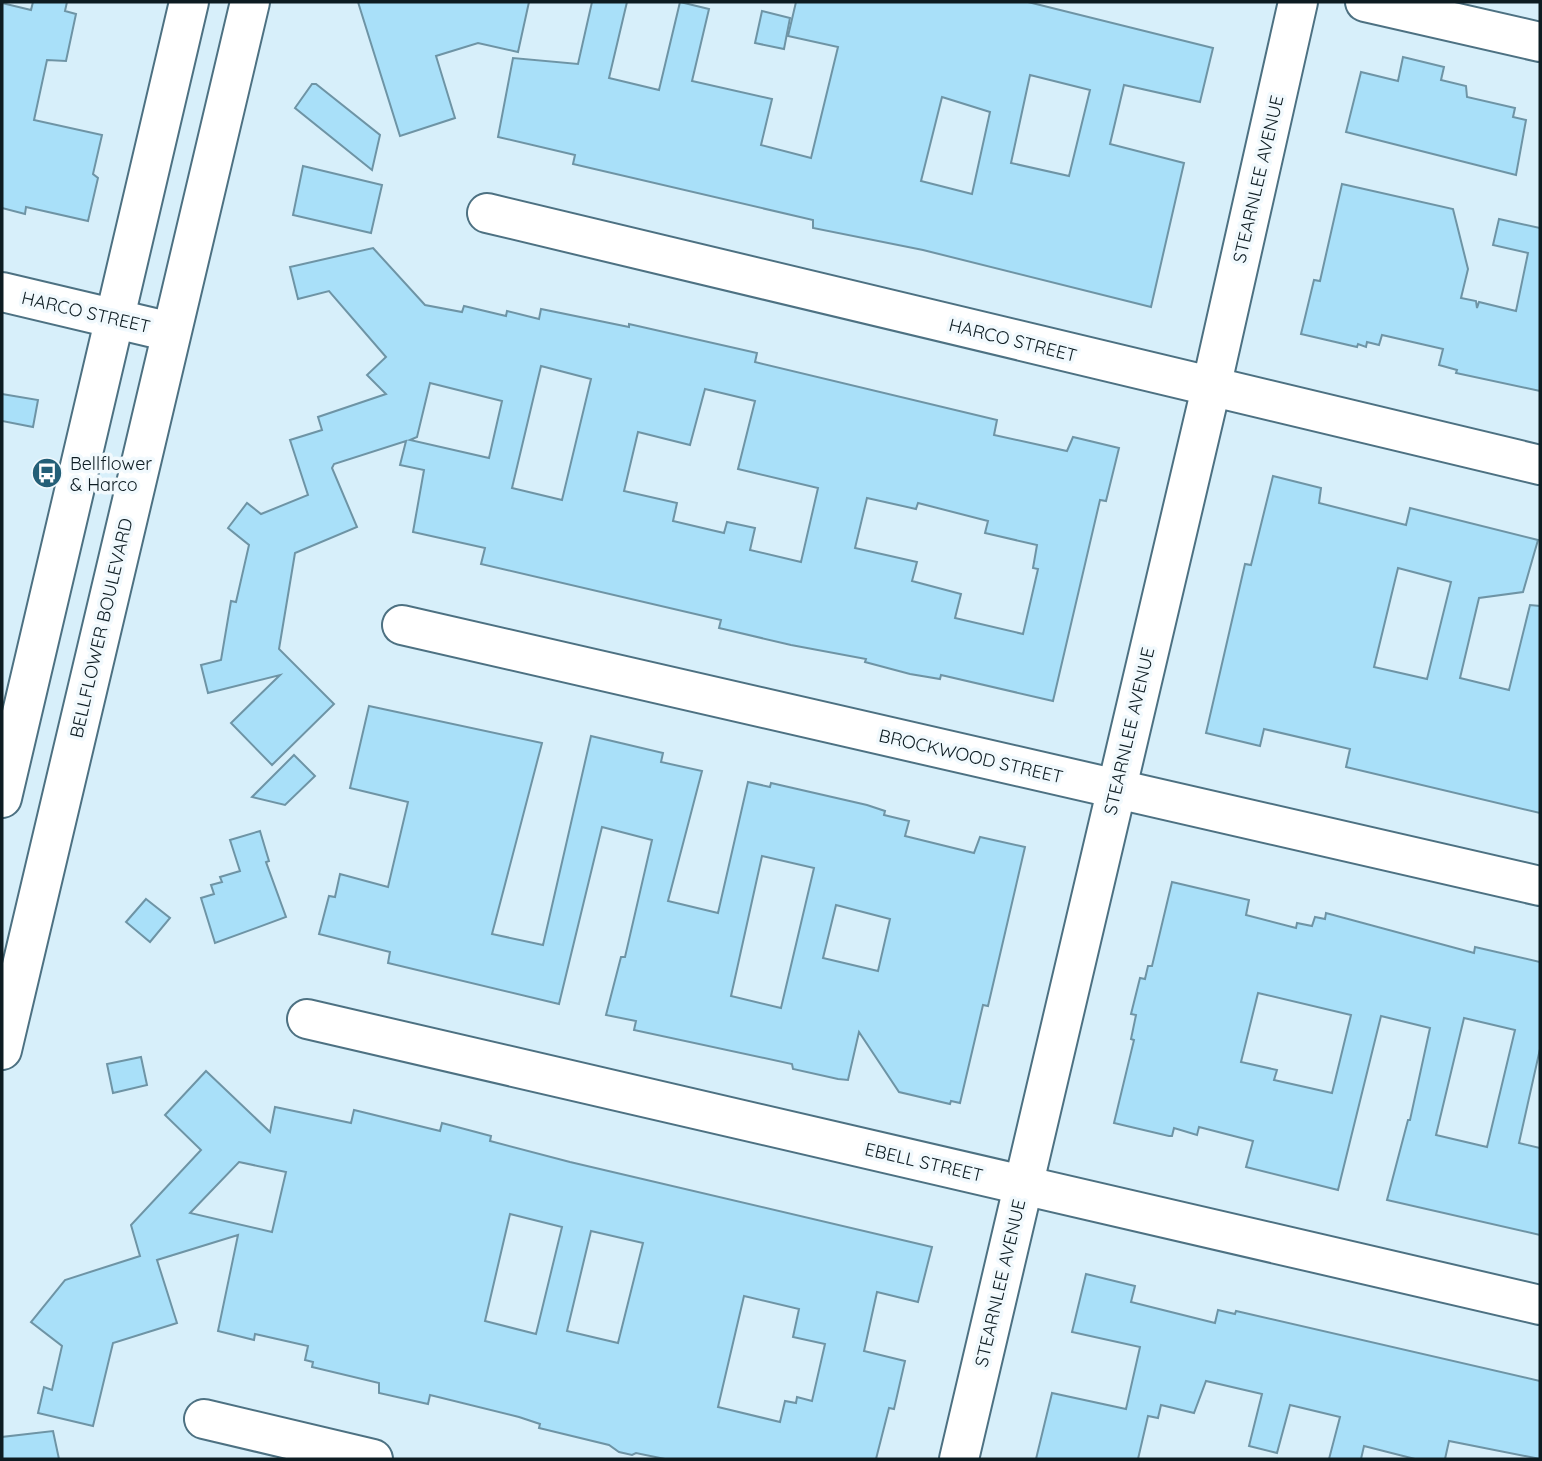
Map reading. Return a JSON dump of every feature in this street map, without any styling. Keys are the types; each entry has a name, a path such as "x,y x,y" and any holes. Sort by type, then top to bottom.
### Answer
{"street":[{"path":"2,798 189,2"},
{"name":"BELLFLOWER BOULEVARD","path":"2,1050 250,2"},
{"name":"STEARNLEE AVENUE","path":"959,1459 1211,388 1298,2"},
{"path":"1365,2 1540,42"},
{"name":"HARCO STREET","path":"487,213 1540,465"},
{"name":"HARCO STREET","path":"2,292 171,332"},
{"name":"BROCKWOOD STREET","path":"402,625 1540,886"},
{"name":"EBELL STREET","path":"307,1019 1540,1305"},
{"path":"204,1419 373,1459"}],"building":[{"path":"33,2 67,2 65,11 76,14 66,61 47,60 34,120 102,135 93,174 98,178 88,221 26,207 25,214 2,208 2,3 31,10"},
{"path":"358,2 529,2 518,52 478,43 436,56 455,118 400,136"},
{"path":"592,2 627,2 609,78 659,90 680,2 709,9 692,81 772,99 761,145 811,158 838,47 788,36 796,2 1028,2 1213,48 1200,102 1124,85 1110,144 1184,163 1151,307 923,250 813,228 813,220 573,164 575,155 498,137 513,58 578,64","holes":["1030,75 1090,90 1069,176 1011,163","942,97 990,112 972,194 921,181"]},
{"path":"762,11 790,18 784,49 755,43"},
{"path":"1403,57 1444,67 1441,80 1466,86 1467,97 1515,108 1513,117 1526,120 1516,175 1346,132 1361,72 1398,81"},
{"path":"312,84 316,84 380,135 372,170 295,108"},
{"path":"303,166 382,185 371,233 293,215"},
{"path":"1342,184 1453,209 1468,269 1461,298 1476,301 1477,308 1479,302 1516,311 1528,253 1493,245 1499,219 1540,228 1540,391 1456,373 1457,370 1439,365 1443,349 1382,335 1379,345 1367,342 1366,347 1358,344 1357,347 1301,334 1314,280 1320,281"},
{"path":"373,248 425,305 462,312 464,306 506,316 507,311 539,319 541,309 629,327 629,324 757,353 755,362 997,420 994,435 1067,451 1073,437 1119,448 1106,501 1100,500 1053,701 941,675 940,679 910,674 865,662 866,659 719,628 721,620 481,564 485,548 413,532 424,470 400,465 406,441 334,464 332,468 357,527 295,553 279,649 334,704 272,765 231,723 280,675 208,693 201,665 221,660 231,601 236,602 249,545 228,528 247,503 261,514 308,495 290,440 322,430 318,417 386,394 367,375 386,357 329,291 298,299 290,267","holes":["541,366 591,379 562,500 512,488","430,383 502,401 489,458 410,440 417,437","705,389 755,401 738,469 818,488 801,562 750,550 755,528 727,522 724,533 673,521 677,503 624,491 638,432 690,445","867,498 916,509 918,503 988,521 985,533 1037,545 1033,568 1038,569 1023,634 955,618 961,594 912,581 917,562 855,548"]},
{"path":"2,394 38,400 33,427 2,421"},
{"path":"1273,476 1321,488 1319,503 1406,525 1410,508 1538,540 1523,592 1479,598 1460,678 1509,690 1530,605 1540,606 1540,813 1346,767 1350,749 1264,729 1260,746 1206,733 1245,564 1251,565","holes":["1398,568 1451,582 1427,679 1374,667"]},
{"path":"369,706 542,743 492,934 543,945 591,736 663,753 661,762 702,771 668,901 718,913 748,782 770,787 771,783 867,805 885,811 884,815 909,821 905,836 974,853 980,837 1025,847 988,1006 983,1005 960,1103 951,1101 950,1104 899,1092 859,1032 848,1080 793,1069 792,1064 634,1030 636,1021 606,1015 621,957 625,957 652,840 602,827 559,1004 388,963 390,952 319,934 329,896 335,897 340,874 388,887 408,802 350,788","holes":["762,856 814,868 781,1008 731,996","836,905 890,919 878,971 823,958"]},
{"path":"294,755 315,776 285,805 252,797"},
{"path":"260,831 269,861 266,862 286,917 215,943 201,898 214,894 211,885 222,882 220,877 240,871 230,840"},
{"path":"1172,882 1249,900 1246,915 1296,928 1297,923 1312,926 1315,917 1325,919 1326,913 1474,953 1475,947 1540,962 1540,1049 1519,1143 1540,1148 1540,1235 1387,1200 1410,1120 1430,1028 1381,1016 1338,1190 1246,1167 1253,1141 1199,1127 1197,1135 1174,1128 1172,1136 1169,1136 1114,1123 1134,1040 1131,1039 1136,1015 1131,1014 1140,978 1145,979 1148,966 1152,966","holes":["1258,993 1351,1015 1332,1093 1274,1080 1277,1070 1241,1062","1464,1018 1515,1030 1487,1147 1436,1135"]},
{"path":"146,899 170,918 150,942 126,922"},
{"path":"141,1057 147,1085 113,1093 107,1064"},
{"path":"206,1071 270,1132 275,1107 351,1123 354,1110 440,1131 442,1123 491,1136 490,1141 570,1162 932,1247 918,1302 877,1292 864,1351 905,1361 894,1409 889,1408 876,1459 665,1459 636,1453 632,1455 619,1452 609,1445 539,1428 540,1424 519,1417 430,1395 428,1404 379,1393 379,1383 312,1367 313,1362 305,1360 308,1346 255,1334 254,1340 218,1331 238,1235 157,1260 177,1323 113,1343 93,1426 38,1413 44,1387 52,1390 62,1346 31,1322 65,1280 140,1256 131,1225 201,1150 165,1115","holes":["239,1162 286,1172 272,1232 190,1213","510,1214 562,1227 536,1334 485,1321","591,1231 643,1243 618,1343 567,1331","744,1296 799,1309 793,1337 825,1344 812,1401 797,1397 796,1403 785,1401 780,1422 718,1407"]},
{"path":"1086,1274 1135,1286 1131,1302 1215,1323 1218,1310 1235,1314 1236,1311 1540,1381 1540,1459 1449,1441 1445,1459 1415,1459 1364,1446 1361,1459 1329,1459 1340,1417 1290,1405 1277,1453 1249,1446 1262,1394 1206,1381 1194,1413 1161,1405 1158,1418 1148,1416 1138,1459 1036,1459 1052,1393 1126,1409 1140,1347 1072,1332"},
{"path":"53,1431 59,1459 2,1459 2,1437"}],"place":[{"name":"Bellflower & Harco","path":"47,473"}]}
